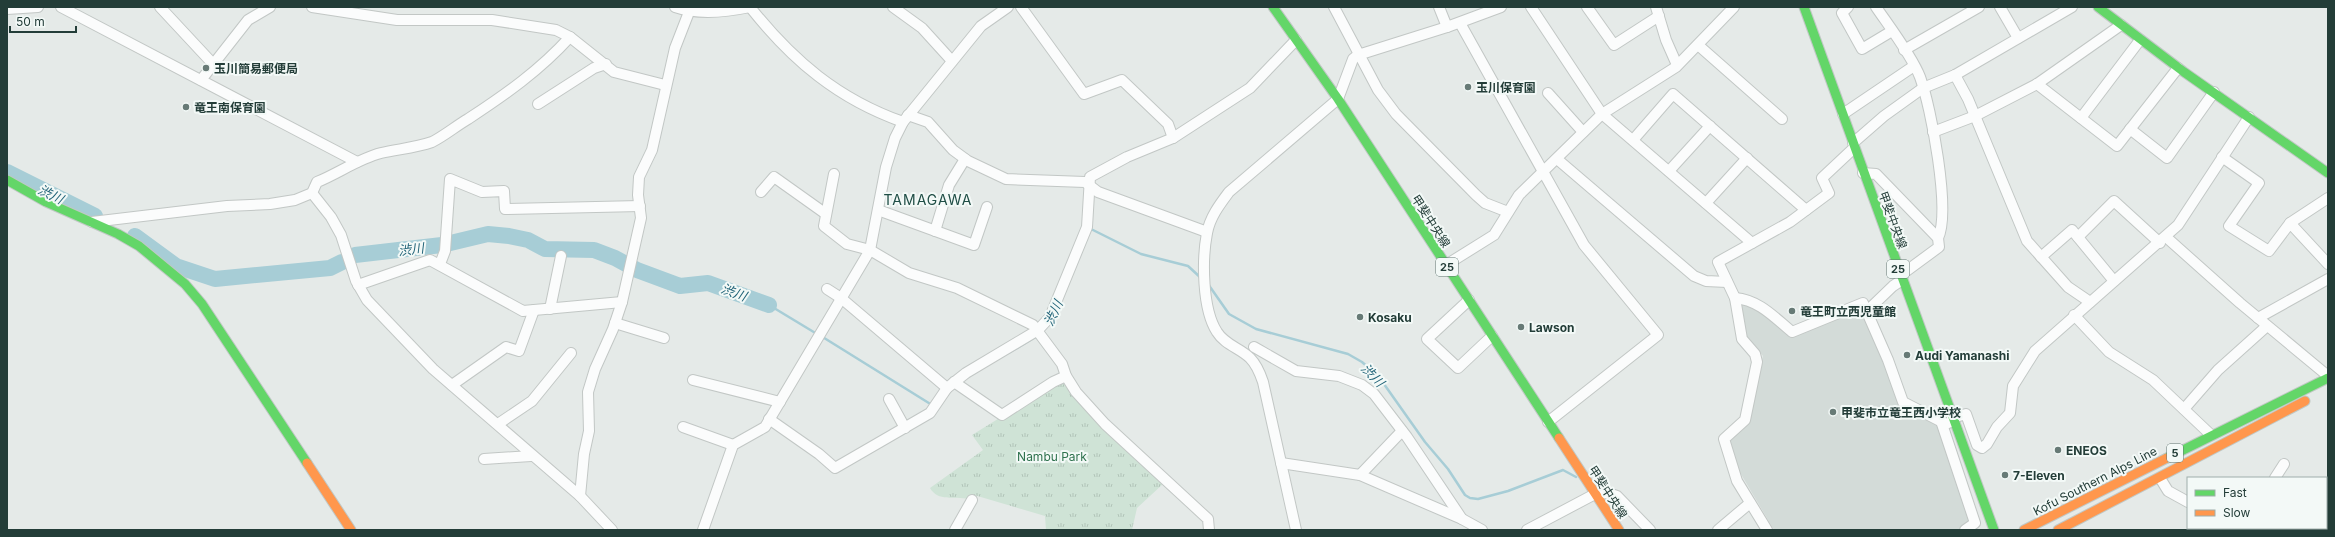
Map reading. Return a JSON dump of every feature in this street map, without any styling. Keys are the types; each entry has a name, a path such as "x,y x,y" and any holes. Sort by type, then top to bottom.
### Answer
{"main road":[{"name":"甲斐中央線","path":"1273,7 1338,99 1619,530"},
{"name":"甲斐中央線","path":"1804,7 1952,420 1994,530"},
{"path":"2098,7 2178,68 2328,173"},
{"path":"7,180 118,234 161,262 185,284 202,304 351,530"},
{"name":"Kofu Southern Alps Line","path":"2024,530 2210,435 2328,377"},
{"name":"5","path":"2058,530 2314,397"}],"street":[{"path":"7,9 38,7"},
{"path":"61,7 357,162"},
{"path":"160,7 214,65"},
{"path":"201,80 248,20 270,7"},
{"path":"312,7 346,10 397,20 492,20 556,30 570,37 606,64 614,72 624,76 665,85"},
{"path":"674,7 689,12 733,10 750,7 772,34 805,67 832,87 855,102 906,118 928,122 953,150 965,159 1006,179 1024,181 1078,181 1088,184 1098,192 1207,232"},
{"path":"893,7 922,28 952,61"},
{"path":"1021,7 1084,94 1122,80 1168,124 1173,138"},
{"path":"1334,7 1358,55 1378,90 1396,114 1476,196 1485,203 1508,212"},
{"path":"1439,7 1448,27"},
{"path":"1296,530 1263,382 1258,369 1250,358 1224,341 1217,332 1209,314 1204,288 1207,232 1216,210 1229,192 1338,99 1353,59 1358,55 1460,23 1501,7"},
{"path":"1530,7 1602,114 1752,243"},
{"path":"1587,7 1614,45 1657,11 1666,40 1677,65"},
{"path":"1446,265 1494,235 1519,195 1583,132 1602,114 1677,65 1734,7"},
{"path":"1848,7 1842,13 1862,49 1892,31"},
{"path":"1867,311 1901,278 1939,248 1938,238 1942,231 1942,193 1933,132 1920,75 1876,7"},
{"path":"2000,7 2018,38"},
{"path":"1767,530 1737,482 1724,439 1746,420 1757,362 1755,354 1742,338 1735,298 1718,262 1790,222 1829,193 1822,178 1884,116 1923,88 1955,75 2072,7"},
{"path":"704,530 733,445 765,427 870,250 886,167 906,118 981,26 1005,8"},
{"path":"1904,50 1973,8"},
{"path":"580,496 588,430 588,392 595,369 616,323 622,302 641,218 639,177 652,150 665,85 675,48 689,12"},
{"path":"1460,23 1584,245 1658,335 1548,422"},
{"path":"1933,132 1975,116 2036,84 2121,25"},
{"path":"92,222 227,206 270,204 295,200 312,193 317,182 337,174 357,162 381,153 413,147 433,141 511,91 546,63 570,37"},
{"path":"770,419 819,454 835,468 930,413 951,385 966,373 1038,330 1050,316 1087,227 1088,184 1090,177 1120,160 1173,138 1250,88 1296,40"},
{"path":"2081,118 2140,40"},
{"path":"1698,45 1782,119"},
{"path":"538,104 594,68 606,64"},
{"path":"1843,114 1914,66"},
{"path":"2036,84 2117,146 2178,68"},
{"path":"1955,75 1975,116 2027,241 2068,287 2090,302"},
{"path":"2130,129 2167,158 2214,92"},
{"path":"1548,93 1583,132"},
{"path":"1633,140 1673,94 1806,210"},
{"path":"1735,298 1748,299 1757,304 1792,332 1863,303 1888,360 1903,402 1946,424 1966,414 1977,445 1982,448 1987,444 1998,427 2010,413 2013,386 2021,369 2039,346 2163,240 2178,225 2249,117"},
{"path":"1669,172 1710,126"},
{"path":"2222,157 2259,183 2229,226 2269,251 2290,223 2328,198"},
{"path":"1706,203 1747,158"},
{"path":"935,231 950,185 965,159"},
{"path":"1557,159 1694,276 1706,281 1727,282"},
{"path":"1863,173 1876,174 1938,238"},
{"path":"834,174 824,226 847,244 870,250 909,273 957,288 1023,320 1038,330 1062,364 1066,376 1076,392 1104,424 1208,519 1209,530"},
{"path":"761,192 774,177 826,214"},
{"path":"440,264 445,251 450,179 482,192 504,191 505,208 640,206"},
{"path":"312,193 331,217 341,235 358,285 375,309 452,386 498,424 531,456 580,496 612,530"},
{"path":"2078,237 2114,202 2163,240 2328,377"},
{"path":"878,210 974,245 987,207"},
{"path":"2290,223 2328,264"},
{"path":"2040,257 2072,230 2114,281"},
{"path":"550,309 561,256"},
{"path":"358,285 430,260 440,264 523,312 622,302"},
{"path":"2258,318 2328,279"},
{"path":"828,289 951,385 1002,415 1053,382 1066,376"},
{"path":"1469,300 1427,339 1458,368 1492,336"},
{"path":"452,386 506,348 519,351 534,310"},
{"path":"2074,316 2109,352 2153,380 2210,435"},
{"path":"616,323 664,338"},
{"path":"2184,409 2218,370 2267,326"},
{"path":"1254,346 1296,371 1339,376 1362,385 1374,394 1402,431 1462,519"},
{"path":"498,424 532,401 571,353"},
{"path":"693,380 780,402"},
{"path":"889,399 905,428"},
{"path":"1941,421 1975,523 1965,530"},
{"path":"683,427 733,445"},
{"path":"1360,475 1402,431"},
{"path":"484,459 531,456"},
{"path":"1281,464 1360,475 1462,519 1482,530"},
{"path":"2276,477 2284,464"},
{"path":"2160,478 2168,491 2187,501"},
{"path":"1527,530 1596,494 1608,493 1617,496 1650,530"},
{"path":"955,530 972,500"},
{"path":"1722,529 1750,503"}],"shaded area":[{"name":"甲斐市立竜王西小学校","path":"1739,301 1757,308 1792,337 1860,309 1884,361 1900,404 1939,425 1970,524 1961,530 1774,530 1735,464 1729,438 1749,420 1763,356 1743,332"}],"green space":[{"name":"Nambu Park","path":"1061,383 1068,386 1163,484 1137,508 1132,530 1046,530 1045,516 974,495 968,499 947,498 933,492 930,488 983,450 972,435 1054,384"}],"waterway":[{"name":"渋川","path":"7,172 95,216"},
{"name":"渋川","path":"1090,231 1091,229 1141,254 1188,266 1201,278"},
{"name":"渋川","path":"355,255 442,245 488,234 509,236 528,240 545,249 594,250 615,258 637,270 680,286 708,283 769,305"},
{"name":"渋川","path":"135,236 176,266 215,279 330,268 342,262"},
{"name":"渋川","path":"1208,284 1229,314 1256,329 1348,354 1362,362 1379,377 1425,442 1448,469 1465,495 1470,498 1478,499 1508,491 1563,470 1576,477"},
{"name":"渋川","path":"769,305 817,334"},
{"name":"渋川","path":"821,336 932,405"},
{"name":"渋川","path":"1010,352 1037,336"},
{"name":"渋川","path":"1608,499 1625,511"}],"traffic: fast":[{"path":"1273,7 1338,99 1559,438"},
{"path":"1804,7 1994,530"},
{"path":"2098,7 2184,72 2328,173"},
{"path":"7,180 46,202 118,234 139,246 185,284 202,304 307,463"},
{"path":"2167,458 2328,378"}],"traffic: slow":[{"path":"2058,530 2305,401"},
{"path":"1559,438 1619,530"},
{"path":"2024,530 2167,458"},
{"path":"307,463 351,530"}],"place":[{"name":"玉川簡易郵便局","path":"206,68"},
{"name":"玉川保育園","path":"1468,87"},
{"name":"竜王南保育園","path":"186,107"},
{"name":"竜王町立西児童館","path":"1792,311"},
{"name":"Kosaku","path":"1360,317"},
{"name":"Lawson","path":"1521,327"},
{"name":"Audi Yamanashi","path":"1907,355"},
{"name":"甲斐市立竜王西小学校","path":"1833,412"},
{"name":"ENEOS","path":"2058,450"},
{"name":"7-Eleven","path":"2005,475"}],"district":[{"name":"TAMAGAWA","path":"928,199"}]}
